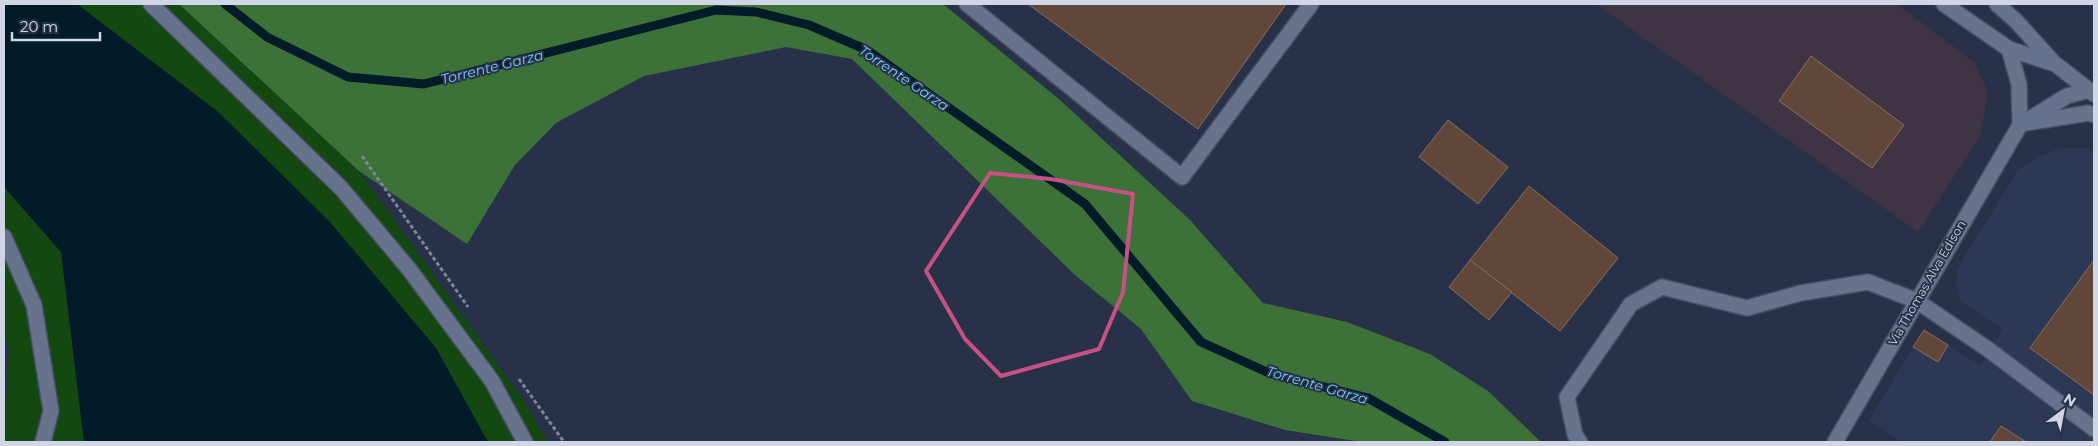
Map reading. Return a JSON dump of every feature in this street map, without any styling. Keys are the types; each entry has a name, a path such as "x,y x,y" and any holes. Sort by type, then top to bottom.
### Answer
{"street":[{"path":"151,4 341,188 409,269 492,382 525,442"},
{"path":"967,4 1182,177 1311,4"},
{"path":"1944,4 2009,48 2054,63"},
{"path":"1997,4 2018,22 2054,63 2091,92"},
{"path":"2009,48 2019,84 2020,124 2088,113 2094,115"},
{"name":"Via Thomas Alva Edison","path":"1834,442 2020,124 2061,99 2091,92"},
{"path":"4,237 34,304 51,411 43,442"},
{"path":"1580,442 1575,435 1567,397 1631,304 1662,287 1747,308 1801,293 1868,282 1917,302 1989,350 2094,429"}],"path":[{"path":"362,156 470,310"},
{"path":"516,375 564,442"}],"highlighted area":[{"path":"990,173 1051,179 1133,194 1123,292 1099,349 1001,376 965,339 926,271"}],"shaded area":[{"path":"4,4 77,4 217,111 330,222 436,348 488,442 84,442 61,252 4,187"},
{"path":"1596,4 1897,4 1974,62 1988,92 1980,137 1918,232"},
{"path":"2060,148 2086,148 2094,151 2094,442 1900,442 1869,420 1913,347 1938,362 1948,345 1980,365 2003,330 1961,301 1956,287 1957,269 2018,170 2037,157"}],"green space":[{"path":"77,4 179,4 359,171 521,397 548,442 488,442 436,348 330,222 217,111"},
{"path":"179,4 943,4 1060,100 1190,220 1263,303 1347,322 1430,354 1488,391 1541,442 1362,442 1285,430 1192,401 1141,329 1075,275 852,59 786,47 644,76 556,123 515,165 467,244 359,171"},
{"path":"4,187 61,252 84,442 4,442 9,352 4,328"}],"building":[{"path":"1028,4 1286,4 1198,129"},
{"path":"1811,56 1904,125 1872,168 1779,101"},
{"path":"1448,120 1508,167 1478,204 1419,157"},
{"path":"1529,186 1618,258 1560,331 1470,260"},
{"path":"1470,260 1512,292 1489,320 1449,287"},
{"path":"2094,260 2094,395 2030,348"},
{"path":"1924,330 1948,345 1938,362 1913,347"},
{"path":"2001,426 2026,442 1990,442"}],"waterway":[{"name":"Torrente Garza","path":"225,4 267,37 348,77 424,84 716,10 756,12 809,25 867,50 1085,204 1201,342 1269,373 1368,398 1445,442"}]}
